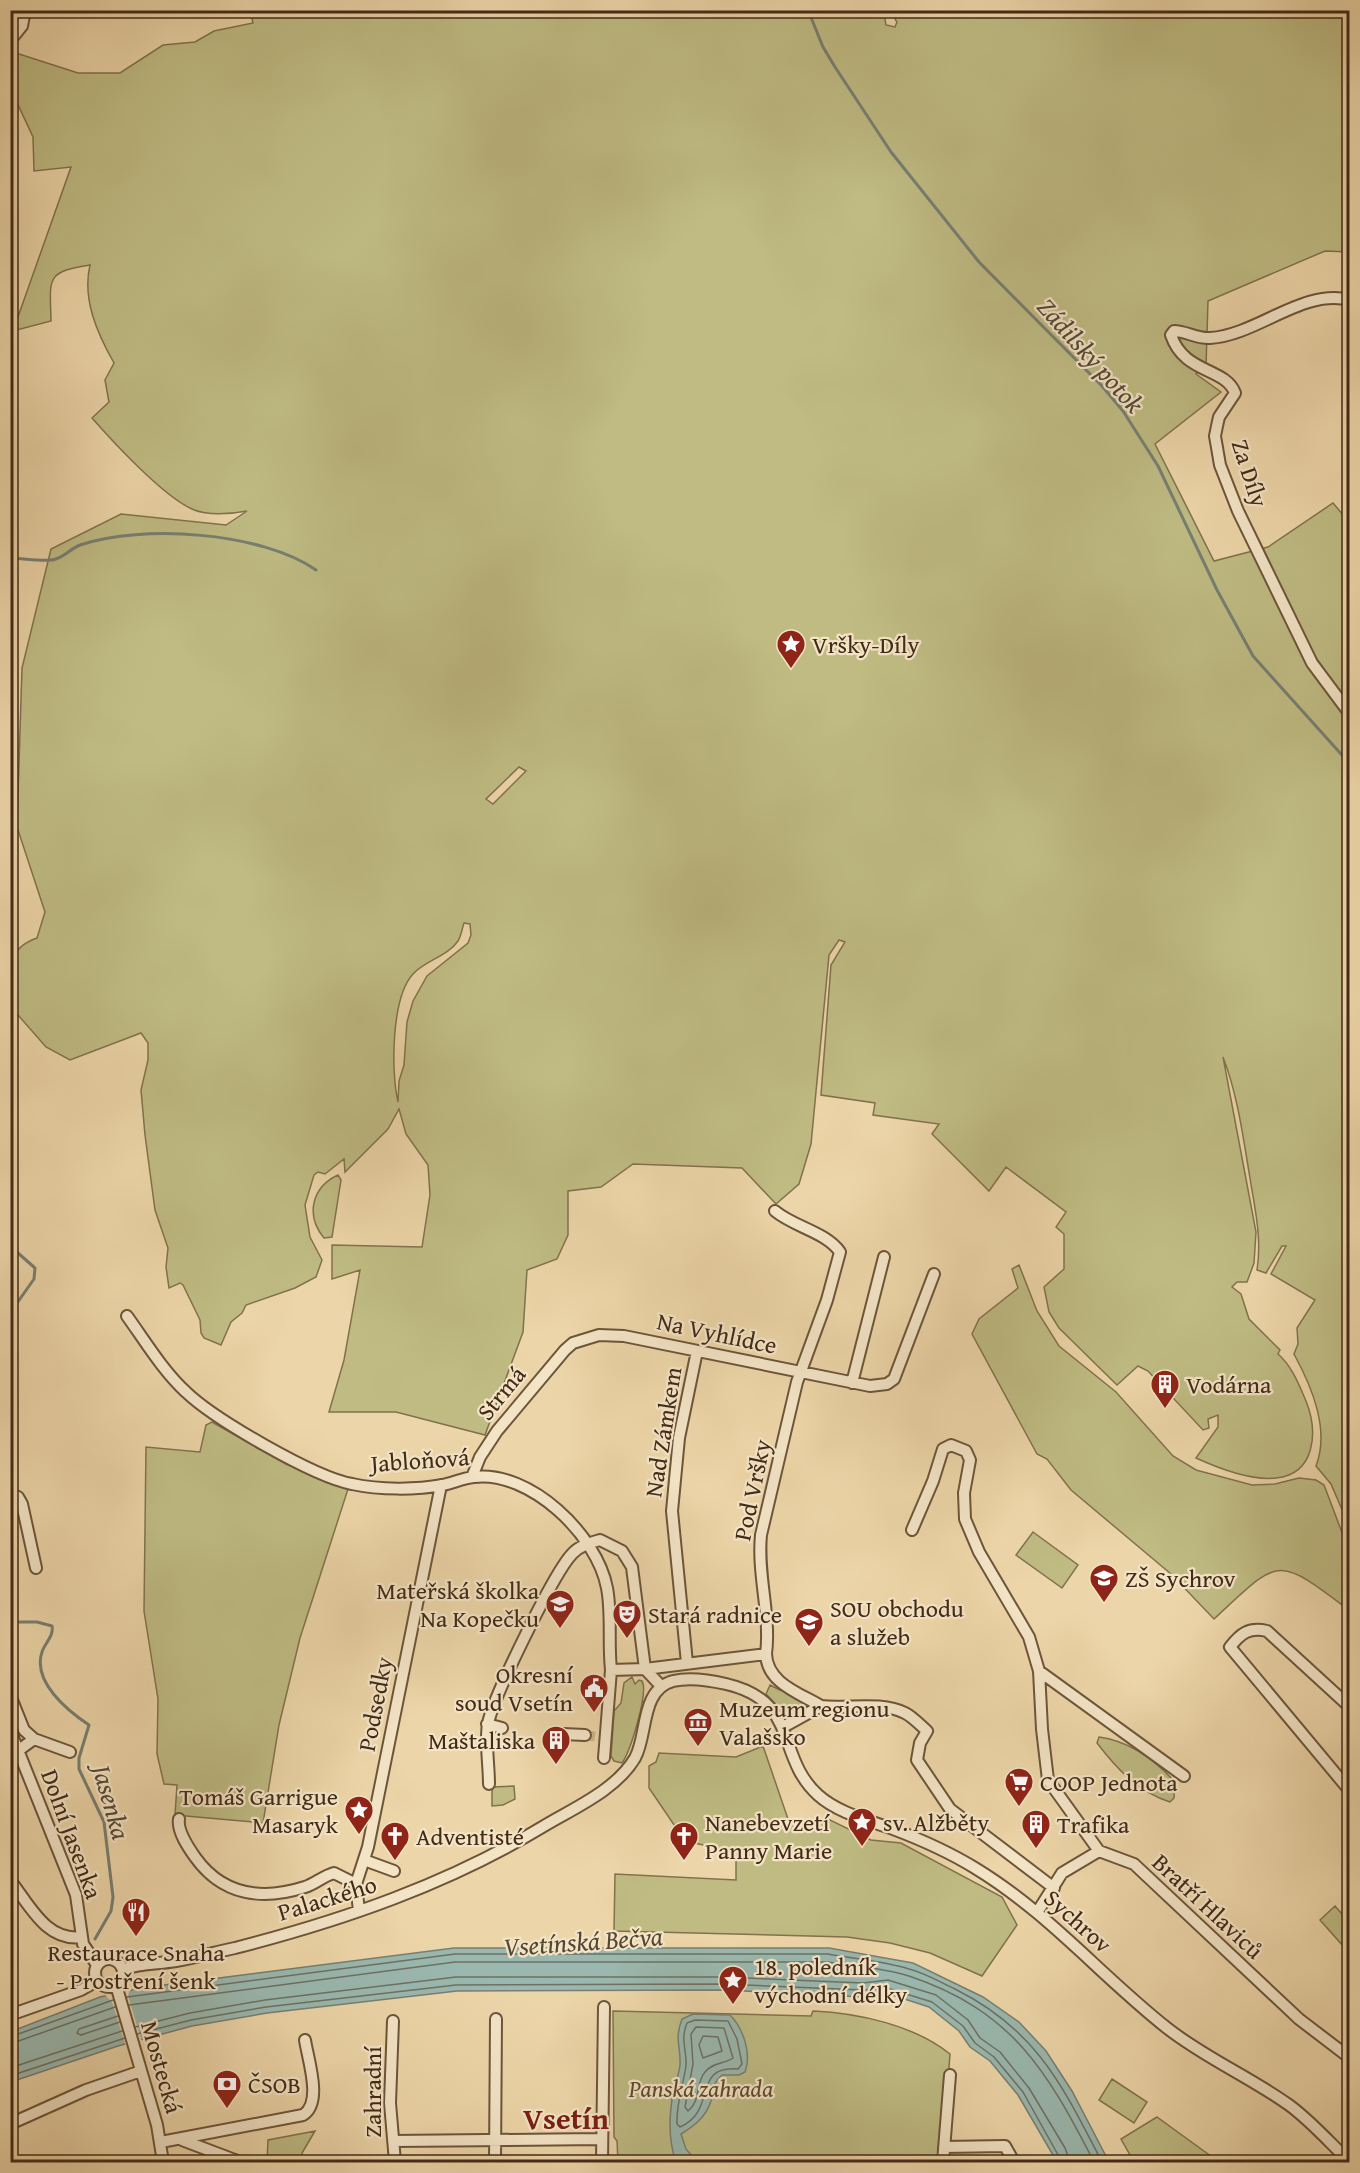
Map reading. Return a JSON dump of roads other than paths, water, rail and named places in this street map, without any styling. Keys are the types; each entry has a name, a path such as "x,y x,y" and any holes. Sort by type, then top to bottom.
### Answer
{"street":[{"path":"10,41 22,26 25,10"},
{"name":"Za Díly","path":"1350,300 1333,296 1314,300 1254,326 1210,338 1182,331 1174,331 1171,335 1182,354 1190,361 1232,385 1235,393 1219,417 1215,436 1220,465 1238,511 1312,663 1350,714"},
{"name":"Pod Vršky","path":"769,1670 759,1556 761,1535 800,1372 827,1300 840,1252 831,1243 791,1223 775,1211"},
{"path":"852,1383 884,1257"},
{"name":"Na Vyhlídce","path":"573,1343 599,1335 624,1336 852,1383 881,1385 894,1379 934,1274"},
{"name":"Jabloňová","path":"128,1316 186,1392 217,1415 298,1462 354,1485 395,1488 441,1485 472,1477 509,1479 554,1506 587,1543 600,1566 607,1589 611,1670 601,1737 604,1758"},
{"name":"Strmá","path":"472,1477 480,1457 497,1431 573,1343"},
{"name":"Nad Zámkem","path":"687,1664 672,1511 679,1438 697,1351"},
{"path":"912,1530 933,1481 943,1449 951,1444 962,1448 970,1460 963,1505 970,1533 1023,1625 1039,1671 1048,1780 1099,1851 1062,1873 1038,1911"},
{"name":"Podsedky","path":"359,1911 356,1884 364,1860 441,1485"},
{"path":"10,1494 18,1497 22,1504 36,1568"},
{"path":"489,1784 487,1724 495,1701 556,1576 573,1553 587,1543 600,1540 622,1551 632,1567 645,1669 661,1686"},
{"path":"1350,1707 1267,1631 1255,1628 1246,1631 1230,1647 1350,1791"},
{"path":"611,1670 645,1669 766,1654"},
{"name":"Sychrov","path":"769,1670 773,1677 821,1706 886,1708 904,1713 914,1720 927,1731 920,1743 917,1760 950,1809 1054,1888"},
{"path":"1039,1671 1184,1776"},
{"name":"Sychrov","path":"661,1686 670,1682 693,1679 740,1688 767,1704 783,1727 803,1776 826,1802 945,1851 988,1876 1038,1911 1157,2020 1198,2050 1287,2104 1350,2162"},
{"name":"Palackého","path":"124,1969 217,1952 359,1911 425,1888 468,1868 547,1824 611,1784 634,1759 650,1703 661,1686"},
{"name":"Dolní Jasenka","path":"10,1695 26,1732 34,1739 70,1752"},
{"path":"783,1727 821,1706"},
{"path":"487,1724 502,1728"},
{"name":"Dolní Jasenka","path":"10,1730 76,1895 82,1937 87,1953 97,1965"},
{"path":"562,1734 585,1735"},
{"name":"Dolní Jasenka","path":"19,1750 34,1739"},
{"path":"179,1819 182,1835 209,1876 238,1892 266,1893 304,1887 334,1873 356,1884"},
{"name":"Bratří Hlaviců","path":"1099,1851 1134,1864 1299,2019 1350,2058"},
{"path":"364,1860 394,1871"},
{"path":"10,1880 47,1928 68,1938 82,1937"},
{"path":"111,1961 124,1969 123,1979 117,1987 104,1985 97,1981 93,1973 97,1965 111,1961"},
{"path":"10,2015 81,1990 97,1981"},
{"name":"Mostecká","path":"117,1987 161,2142 163,2163"},
{"path":"602,2163 604,2007"},
{"path":"495,2163 496,2019"},
{"name":"Zahradní","path":"393,2021 390,2103 395,2163"},
{"path":"161,2142 309,2112 312,2108 313,2092 304,2040"},
{"path":"10,2124 99,2085 141,2071"},
{"path":"943,2163 950,2075"},
{"path":"182,2139 240,2163"},
{"path":"393,2140 601,2139"},
{"path":"944,2147 1005,2146 1012,2160"}],"water":[{"path":"454,1948 829,1948 913,1963 983,1997 1019,2022 1046,2051 1072,2091 1109,2162 1057,2162 1018,2095 990,2061 970,2047 959,2031 929,2007 886,1993 863,1997 722,1990 457,1991 267,2013 192,2026 118,2046 11,2082 10,2032 100,1997 141,1988"},
{"path":"693,2014 730,2015 739,2027 745,2042 747,2065 745,2072 739,2075 722,2075 719,2078 706,2112 681,2134 686,2149 697,2162 676,2162 670,2137 670,2119 680,2065 678,2032 682,2019"}],"waterway":[{"name":"Zádilský potok","path":"808,10 823,47 891,152 979,262 1102,386 1123,411 1158,466 1217,590 1253,656 1350,764"},
{"path":"10,558 51,560 59,558 80,545 106,538 135,535 201,535 265,547 293,557 316,570"},
{"name":"Jasenka","path":"10,1074 10,1090"},
{"name":"Jasenka","path":"10,1246 35,1268 34,1279 10,1313"},
{"name":"Jasenka","path":"10,1622 37,1622 52,1626 51,1636 42,1652 40,1663 42,1674 47,1685 62,1704 89,1725 79,1758 79,1769 104,1822 113,1897 111,1911 95,1939"}],"tunnel":[{"path":"585,1735 597,1737"}],"place":[{"name":"Vršky-Díly","path":"791,670"},
{"name":"Vodárna","path":"1165,1410"},
{"name":"ZŠ Sychrov","path":"1104,1604"},
{"name":"Mateřská školka Na Kopečku","path":"560,1630"},
{"name":"Stará radnice","path":"627,1640"},
{"name":"SOU obchodu a služeb","path":"809,1648"},
{"name":"Okresní soud Vsetín","path":"594,1714"},
{"name":"Muzeum regionu Valašsko","path":"698,1748"},
{"name":"Maštaliska","path":"556,1766"},
{"name":"COOP Jednota","path":"1019,1808"},
{"name":"Tomáš Garrigue Masaryk","path":"359,1836"},
{"name":"sv. Alžběty","path":"862,1848"},
{"name":"Trafika","path":"1036,1850"},
{"name":"Adventisté","path":"395,1862"},
{"name":"Nanebevzetí Panny Marie","path":"684,1862"},
{"name":"Restaurace Snaha - Prostření šenk","path":"136,1938"},
{"name":"18. poledník východní délky","path":"733,2006"},
{"name":"ČSOB","path":"227,2110"}],"district":[{"name":"Vsetín","path":"566,2118"}],"water label":[{"name":"Vsetínská Bečva","path":"583,1941"}],"park label":[{"name":"Panská zahrada","path":"701,2088"}]}
